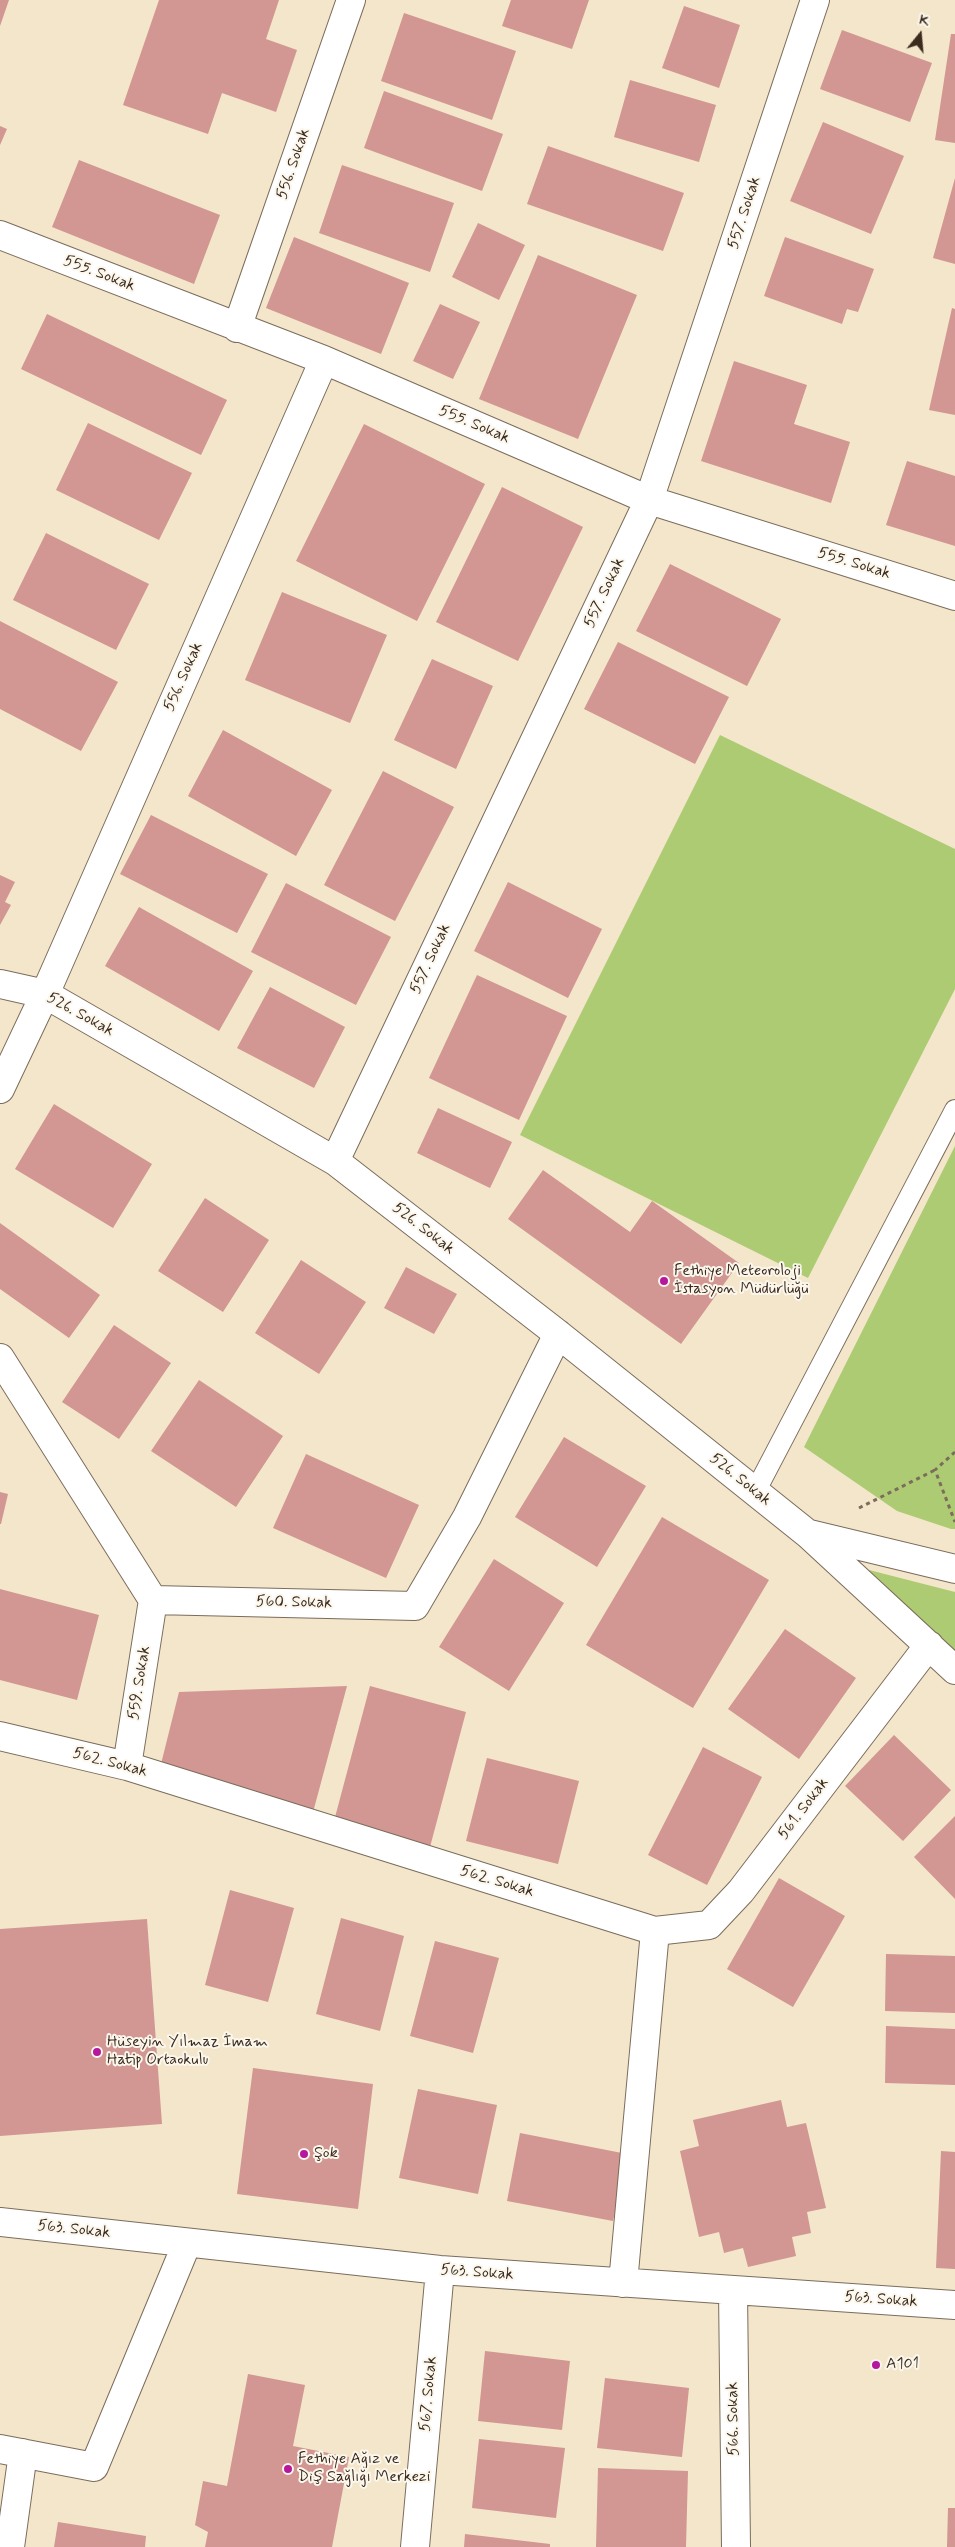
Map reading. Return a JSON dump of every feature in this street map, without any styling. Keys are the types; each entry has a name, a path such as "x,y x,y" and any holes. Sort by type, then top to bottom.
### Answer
{"street":[{"name":"556. Sokak","path":"237,328 351,0"},
{"name":"557. Sokak","path":"335,1161 649,500 815,0"},
{"name":"555. Sokak","path":"0,235 324,360 649,500 955,596"},
{"name":"556. Sokak","path":"45,994 324,360"},
{"name":"526. Sokak","path":"0,984 45,994 335,1161 558,1334 808,1534 955,1670"},
{"path":"0,1089 45,994"},
{"name":"560. Sokak","path":"153,1600 415,1606 467,1516 558,1334"},
{"path":"0,1358 153,1600"},
{"path":"808,1534 955,1569"},
{"name":"559. Sokak","path":"127,1766 153,1600"},
{"name":"561. Sokak","path":"655,1931 709,1925 716,1918 741,1891 929,1645"},
{"name":"562. Sokak","path":"0,1736 127,1766 655,1931"},
{"path":"623,2283 655,1931"},
{"name":"563. Sokak","path":"0,2222 440,2270 955,2305"},
{"path":"10,2547 11,2451 94,2467 187,2243"},
{"name":"567. Sokak","path":"415,2547 440,2270"},
{"name":"566. Sokak","path":"733,2290 736,2547"}],"lane":[{"path":"755,1492 955,1110"}],"path":[{"path":"853,1511 935,1470 955,1452"},
{"path":"935,1470 955,1522"}],"green space":[{"path":"720,735 955,849 955,989 808,1278 520,1135"},
{"path":"955,1146 955,1529 951,1529 897,1511 804,1447"},
{"path":"869,1570 955,1592 955,1652"}],"building":[{"path":"0,0 9,0 0,26"},
{"path":"159,0 279,0 266,39 297,50 276,112 222,93 208,134 123,105"},
{"path":"511,0 589,0 572,49 502,26"},
{"path":"684,6 740,25 719,88 662,68"},
{"path":"404,13 516,51 492,120 381,81"},
{"path":"842,30 932,63 910,122 820,89"},
{"path":"951,34 955,34 955,143 935,140"},
{"path":"630,80 716,105 699,162 614,137"},
{"path":"384,91 503,134 482,191 364,148"},
{"path":"823,122 904,156 871,234 790,201"},
{"path":"0,126 7,129 0,145"},
{"path":"548,146 684,193 663,251 527,204"},
{"path":"79,160 220,215 194,284 52,227"},
{"path":"342,165 454,203 430,272 319,233"},
{"path":"955,178 955,264 933,258"},
{"path":"478,223 525,245 499,300 452,277"},
{"path":"294,237 409,283 381,354 266,308"},
{"path":"785,237 874,269 858,312 847,309 842,324 764,296"},
{"path":"538,255 637,295 578,439 479,399"},
{"path":"440,304 480,322 453,379 413,361"},
{"path":"952,308 955,309 955,415 929,410"},
{"path":"47,314 227,400 201,455 21,369"},
{"path":"734,361 807,385 794,424 850,442 831,503 701,461"},
{"path":"88,423 192,473 159,540 56,490"},
{"path":"364,424 485,484 417,621 296,561"},
{"path":"907,461 955,476 955,546 886,525"},
{"path":"502,487 583,527 518,661 436,622"},
{"path":"46,533 149,584 116,650 13,600"},
{"path":"670,564 781,619 747,686 636,631"},
{"path":"282,592 387,635 350,723 245,680"},
{"path":"0,621 118,682 81,751 0,709"},
{"path":"618,642 729,697 695,764 584,709"},
{"path":"432,659 493,686 456,769 394,740"},
{"path":"223,730 332,790 296,856 188,796"},
{"path":"383,771 454,807 395,921 324,885"},
{"path":"151,815 268,874 237,933 120,874"},
{"path":"0,875 15,882 5,902 11,905 0,925"},
{"path":"508,882 602,929 568,998 474,951"},
{"path":"286,883 391,937 356,1005 251,952"},
{"path":"139,907 253,971 219,1031 105,966"},
{"path":"477,975 567,1016 519,1120 429,1078"},
{"path":"270,987 345,1027 314,1088 237,1048"},
{"path":"54,1104 152,1164 113,1228 15,1169"},
{"path":"438,1108 512,1142 490,1188 417,1153"},
{"path":"543,1170 630,1232 652,1201 739,1263 681,1344 508,1219"},
{"path":"205,1198 269,1240 223,1312 158,1271"},
{"path":"0,1223 100,1295 69,1338 0,1289"},
{"path":"301,1260 366,1302 319,1374 255,1333"},
{"path":"406,1267 457,1294 434,1334 384,1308"},
{"path":"114,1325 171,1363 119,1439 62,1402"},
{"path":"199,1380 283,1436 236,1507 151,1451"},
{"path":"564,1437 646,1486 597,1567 515,1517"},
{"path":"306,1454 419,1505 386,1578 273,1528"},
{"path":"0,1492 8,1494 1,1524 0,1524"},
{"path":"662,1517 769,1580 693,1708 586,1645"},
{"path":"494,1559 564,1603 509,1691 439,1647"},
{"path":"0,1589 99,1615 77,1700 0,1680"},
{"path":"785,1629 856,1678 799,1759 728,1709"},
{"path":"347,1686 312,1816 161,1764 179,1692"},
{"path":"370,1686 466,1712 430,1847 334,1821"},
{"path":"894,1735 951,1790 903,1841 845,1786"},
{"path":"703,1747 762,1777 707,1885 648,1855"},
{"path":"487,1758 579,1781 558,1864 466,1841"},
{"path":"955,1816 955,1899 914,1857"},
{"path":"779,1878 845,1916 793,2007 727,1969"},
{"path":"230,1890 294,1908 268,2002 205,1985"},
{"path":"341,1918 404,1936 380,2031 316,2014"},
{"path":"147,1919 162,2124 0,2136 0,1929"},
{"path":"435,1941 499,1958 473,2053 410,2036"},
{"path":"886,1954 955,1956 955,2013 885,2011"},
{"path":"886,2026 955,2029 955,2085 885,2083"},
{"path":"253,2068 373,2084 358,2209 237,2194"},
{"path":"418,2089 497,2105 478,2194 399,2178"},
{"path":"781,2100 787,2127 806,2123 826,2208 807,2212 811,2233 792,2237 796,2256 748,2267 743,2248 724,2253 719,2232 699,2237 680,2151 699,2146 693,2120"},
{"path":"520,2133 627,2154 613,2221 507,2201"},
{"path":"941,2151 955,2152 955,2269 936,2268"},
{"path":"485,2351 570,2361 562,2430 478,2421"},
{"name":"Fethiye Ağız ve Diş Sağlığı Merkezi","path":"248,2374 305,2385 293,2446 349,2457 332,2547 205,2547 208,2532 195,2525 203,2481 227,2486"},
{"path":"605,2378 689,2388 682,2457 597,2448"},
{"path":"479,2439 565,2448 556,2518 472,2508"},
{"path":"598,2468 688,2471 686,2547 596,2547"},
{"path":"948,2508 955,2508 955,2547 947,2547"},
{"path":"58,2522 146,2536 145,2547 54,2547"},
{"path":"465,2534 550,2544 550,2547 464,2547"}],"place":[{"name":"Fethiye Meteoroloji İstasyon Müdürlüğü","path":"664,1281"},
{"name":"Hüseyin Yılmaz İmam Hatip Ortaokulu","path":"97,2052"},
{"name":"Şok","path":"304,2154"},
{"name":"A101","path":"876,2365"},
{"name":"Fethiye Ağız ve Diş Sağlığı Merkezi","path":"288,2469"}]}
